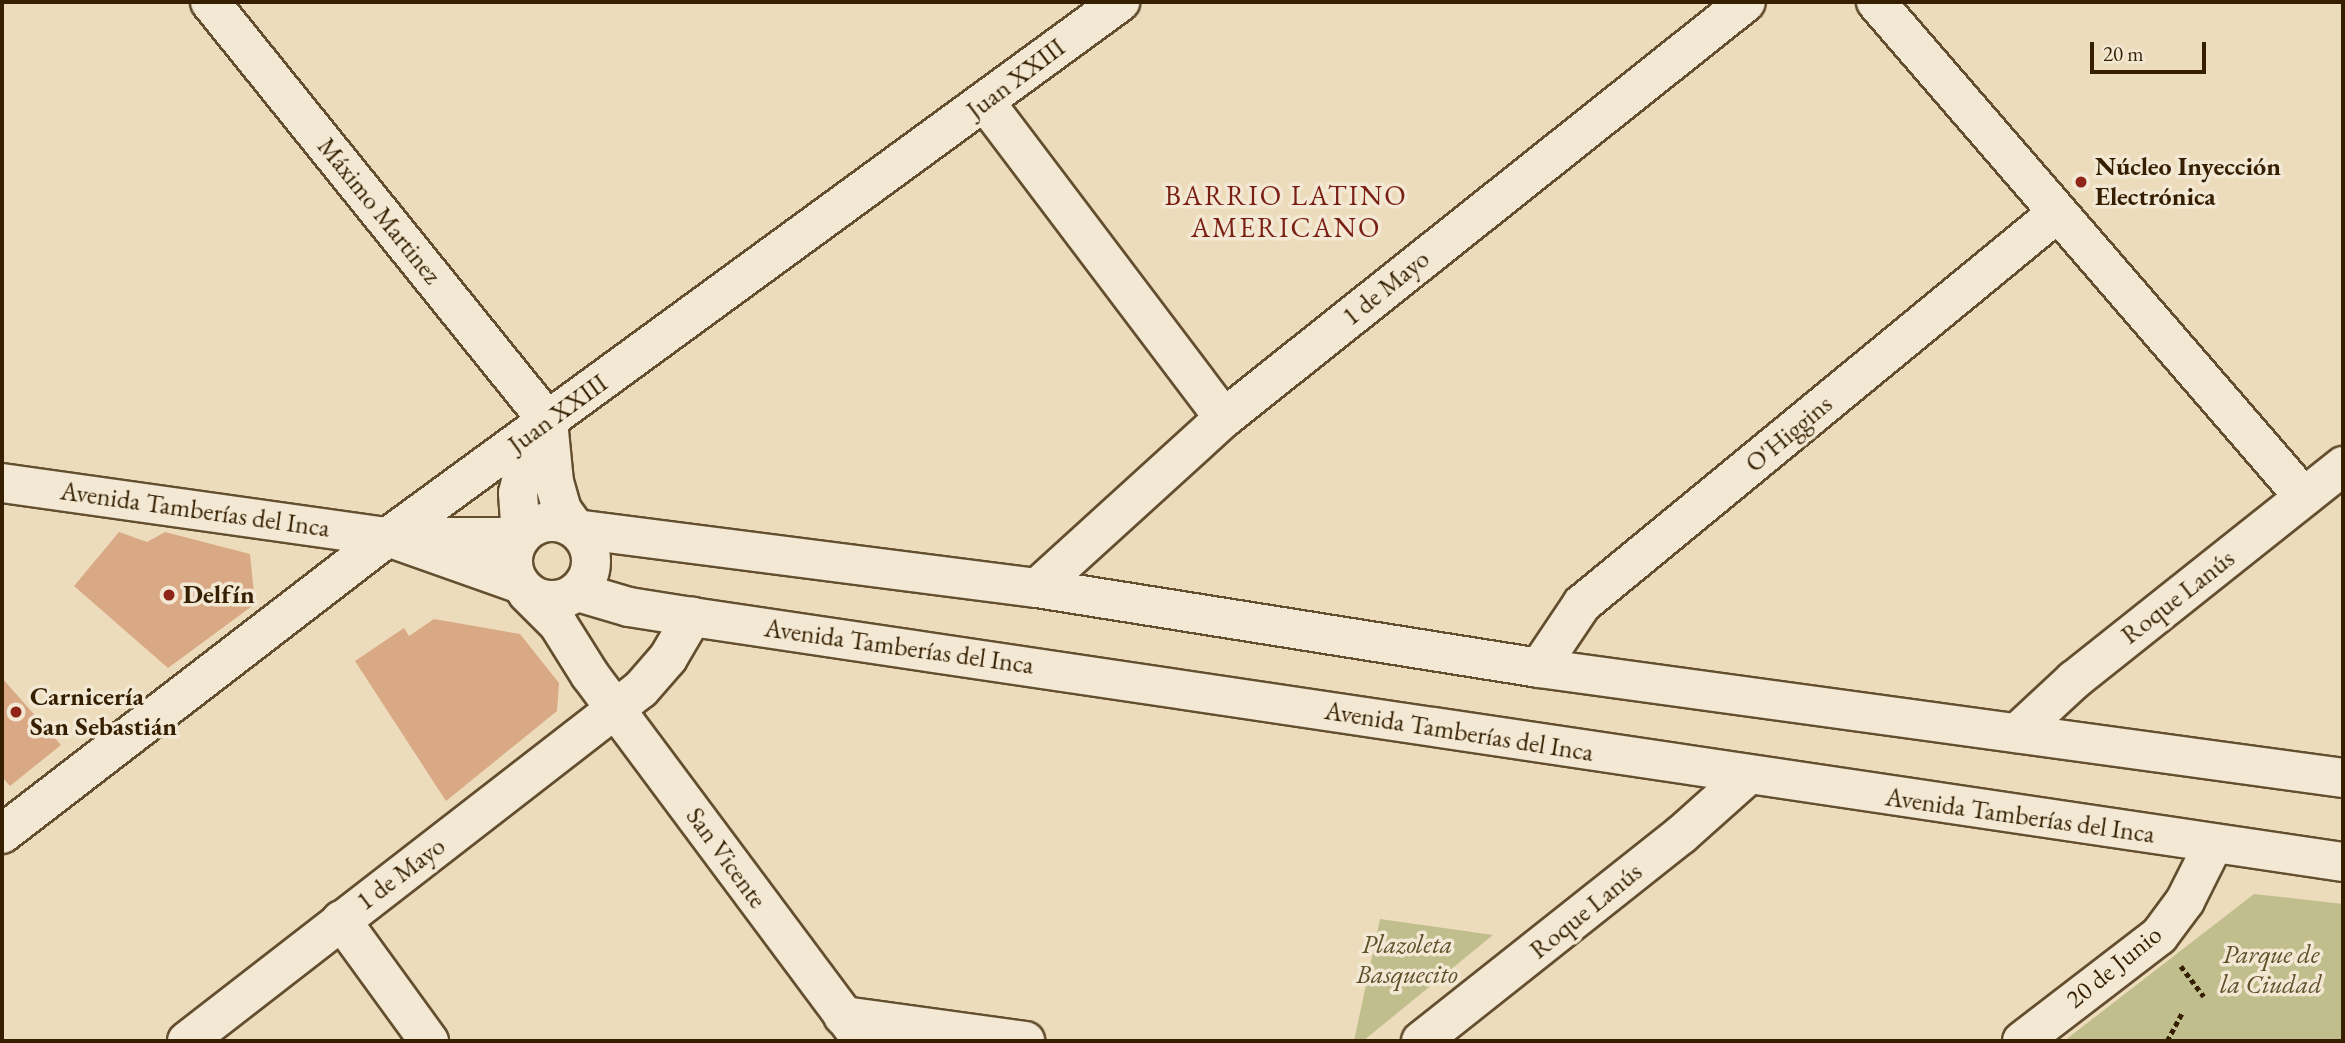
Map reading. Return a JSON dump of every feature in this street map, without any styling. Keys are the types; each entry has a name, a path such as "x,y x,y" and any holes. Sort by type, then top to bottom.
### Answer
{"street":[{"name":"Máximo Martinez","path":"210,2 548,421"},
{"name":"Juan XXIII","path":"2,834 388,537 1120,2"},
{"name":"1 de Mayo","path":"1037,588 1223,418 1746,2"},
{"path":"1876,2 2056,214 2304,498"},
{"path":"985,102 1223,418"},
{"name":"O'Higgins","path":"1539,668 1582,604 2056,214"},
{"path":"548,421 554,482 562,510 576,529 592,560 590,572 578,592 590,675"},
{"path":"548,421 527,458 518,493 521,537 512,560 523,588 553,601 578,592"},
{"name":"Roque Lanús","path":"2017,733 2074,680 2343,466"},
{"name":"Avenida Tamberías del Inca","path":"2,483 388,537 521,537"},
{"path":"521,537 541,523 553,522 576,529 1037,588 1539,668 2343,778"},
{"name":"Avenida Tamberías del Inca","path":"388,537 523,588"},
{"name":"San Vicente","path":"523,588 558,624 590,675 853,1029"},
{"name":"Avenida Tamberías del Inca","path":"578,592 629,607 692,617 1747,776 2343,862"},
{"name":"1 de Mayo","path":"187,1041 616,709 668,658 692,617"},
{"name":"Roque Lanús","path":"1422,1041 1681,835 1747,776"},
{"name":"20 de Junio","path":"2022,1041 2159,936 2185,901 2213,845"},
{"path":"341,920 429,1041"},
{"path":"853,1029 1025,1041"}],"path":[{"path":"2166,1041 2182,1013"}],"green space":[{"name":"Parque de la Ciudad","path":"2254,894 2343,904 2343,1041 2064,1041"},
{"name":"Plazoleta Basquecito","path":"1380,919 1493,935 1363,1041 1354,1041"}],"building":[{"name":"Delfín","path":"119,532 147,542 165,532 250,554 255,604 168,668 74,586"},
{"path":"434,619 520,634 559,683 557,711 446,801 355,661 404,628 409,636"},
{"name":"Carnicería San Sebastián","path":"2,678 61,745 10,786 2,777"}],"place":[{"name":"Núcleo Inyección Electrónica","path":"2081,182"},
{"name":"Delfín","path":"169,595"},
{"name":"Carnicería San Sebastián","path":"16,712"}],"district":[{"name":"BARRIO LATINO AMERICANO","path":"1286,211"}]}
